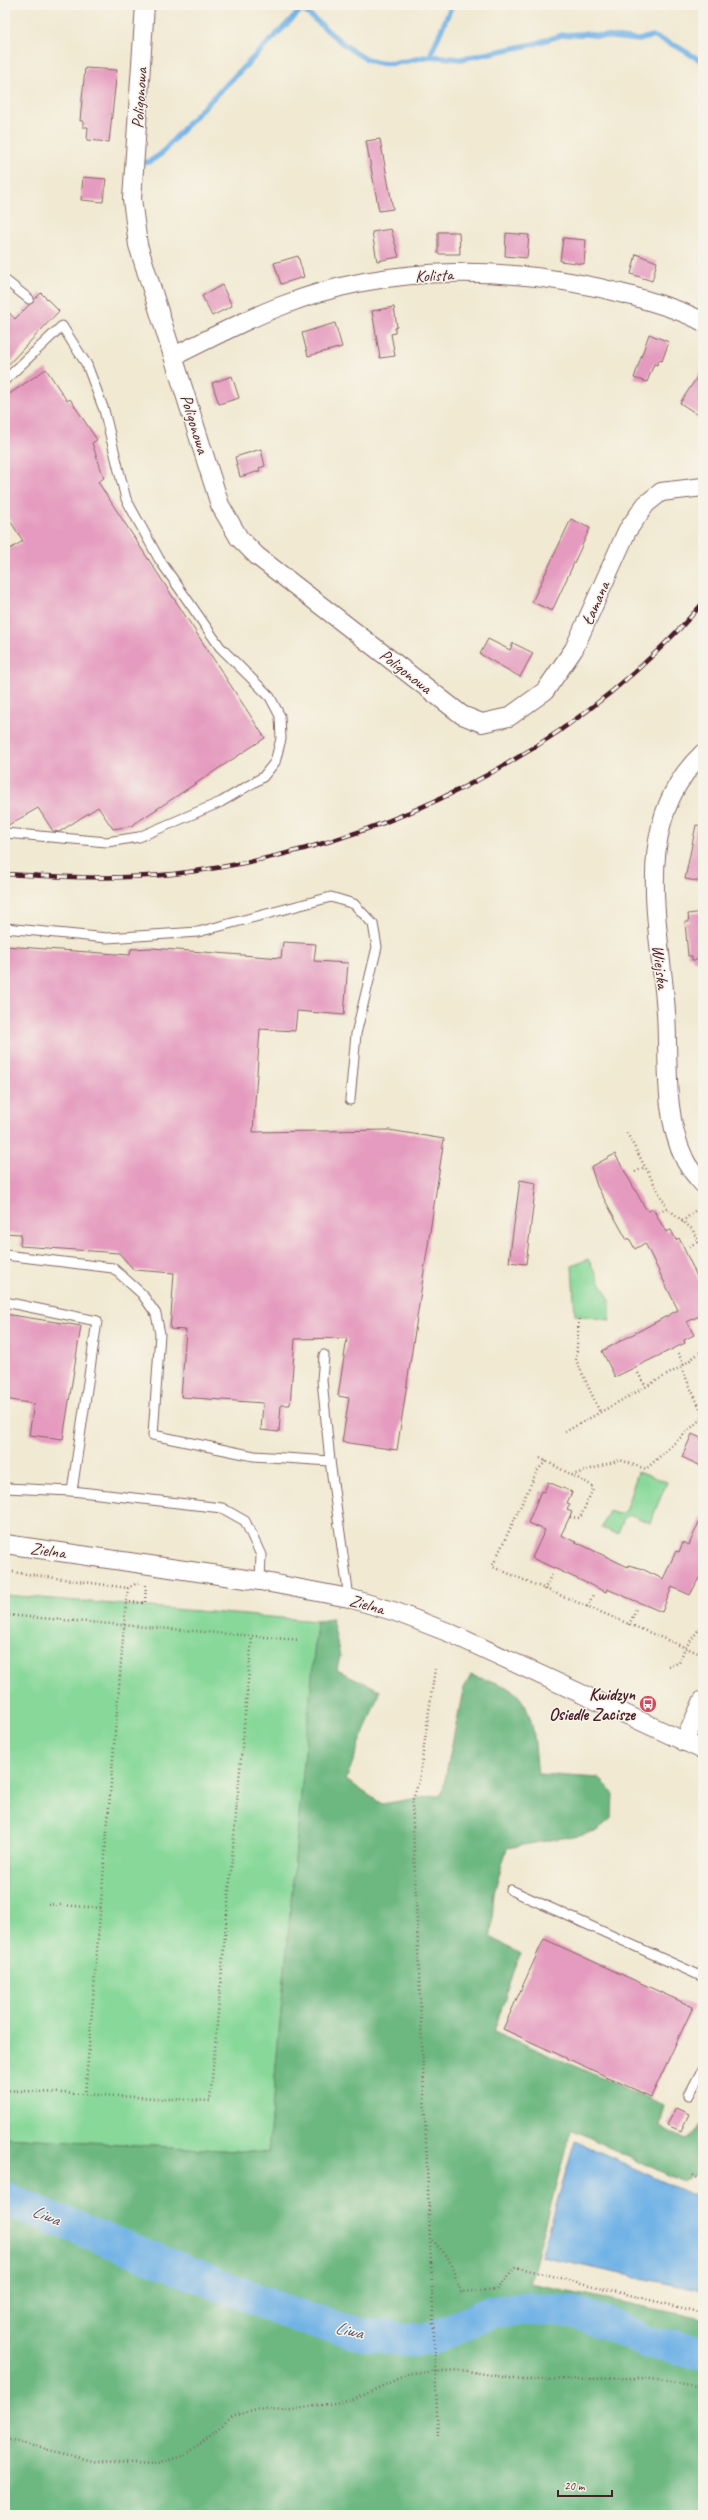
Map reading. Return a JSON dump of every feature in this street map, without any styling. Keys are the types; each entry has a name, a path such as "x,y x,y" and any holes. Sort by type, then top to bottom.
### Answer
{"street":[{"name":"Poligonowa","path":"145,5 132,199 138,245 220,505 239,538 257,556 462,715 482,723"},
{"name":"Kolista","path":"174,356 281,305 332,290 385,279 436,273 542,278 594,286 646,300 703,322"},
{"name":"Łamana","path":"482,723 509,717 545,691 574,649 627,531 646,504 661,492 703,487"},
{"name":"Wiejska","path":"703,753 683,776 668,808 656,855 654,889 657,935 666,1010 672,1120 684,1159 703,1184"},
{"name":"Zielna","path":"5,1544 260,1581 349,1598 396,1612 450,1633 703,1750"},
{"path":"684,1742 703,1700"}],"lane":[{"path":"5,280 29,299"},
{"path":"5,380 62,326 87,365 104,410 126,499 159,559 220,647 270,696 280,716 281,738 275,762 263,777 221,802 139,837 107,842 5,834"},
{"path":"5,928 107,938 198,932 331,897 354,904 373,924 377,947 356,1034 350,1100"},
{"path":"5,1255 113,1268 142,1294 156,1314 160,1334 153,1435 254,1456 330,1461"},
{"path":"5,1302 97,1321 72,1491"},
{"path":"324,1355 322,1380 330,1461 349,1598"},
{"path":"5,1488 72,1491 222,1508 245,1521 261,1556 260,1581"},
{"path":"511,1890 703,1977"},
{"path":"689,2096 703,2068"}],"path":[{"path":"626,1133 667,1208 692,1229 703,1250"},
{"path":"635,1172 645,1167"},
{"path":"682,1222 703,1204"},
{"path":"655,1213 667,1208"},
{"path":"689,1246 698,1242"},
{"path":"578,1319 576,1360 600,1412"},
{"path":"565,1432 681,1367 703,1350"},
{"path":"678,1353 684,1365"},
{"path":"572,1475 620,1460 646,1469 703,1416 681,1367"},
{"path":"638,1373 646,1387"},
{"path":"540,1458 591,1485 593,1489 580,1518 570,1517"},
{"path":"546,1461 537,1471 492,1564 493,1568 703,1655"},
{"path":"5,1571 128,1588 140,1581"},
{"path":"544,1590 552,1574"},
{"path":"126,1602 145,1603 147,1577"},
{"path":"86,2095 123,1624 128,1588"},
{"path":"588,1608 594,1592"},
{"path":"629,1624 636,1609"},
{"path":"5,1615 300,1640"},
{"path":"668,1666 680,1664 685,1648 703,1624"},
{"path":"5,2090 210,2101 252,1637"},
{"path":"436,1669 419,1781 412,1802 438,2437"},
{"path":"48,1904 101,1908"},
{"path":"693,2175 703,2181"},
{"path":"431,2240 448,2257 461,2292 497,2289 516,2267 703,2313"},
{"path":"5,2439 97,2462 154,2465 185,2455 232,2418 238,2415 256,2409 285,2411 354,2400 410,2373 461,2370 521,2380 644,2378 703,2387"}],"green space":[{"path":"588,1259 610,1300 610,1320 575,1315 572,1266"},
{"path":"638,1472 667,1482 650,1523 631,1515 624,1518 618,1534 601,1528 609,1511 618,1514 625,1511"},
{"path":"5,1595 317,1621 268,2153 5,2137"},
{"path":"332,1619 340,1656 337,1670 380,1690 346,1780 382,1804 442,1794 463,1690 471,1675 508,1688 520,1698 526,1707 533,1729 538,1774 599,1778 613,1792 612,1818 595,1832 507,1848 494,1892 491,1937 520,1954 494,2031 664,2105 659,2126 686,2140 703,2122 703,2172 683,2182 571,2129 530,2283 703,2319 703,2515 5,2515 5,2137 268,2153 317,1621"}],"water":[{"path":"575,2141 703,2200 703,2214 700,2218 703,2220 703,2275 698,2290 541,2257"}],"building":[{"path":"85,68 117,70 109,142 87,140 88,127 83,127 83,121 80,121"},
{"path":"380,139 393,209 379,211 366,141"},
{"path":"83,177 106,179 103,202 81,200"},
{"path":"391,229 399,257 377,261 372,232"},
{"path":"438,232 459,232 460,254 438,254"},
{"path":"506,233 529,235 527,258 505,256"},
{"path":"563,238 586,240 584,264 560,261"},
{"path":"636,254 657,262 652,281 631,274"},
{"path":"298,256 304,277 281,284 274,263"},
{"path":"222,285 232,306 212,316 202,296"},
{"path":"41,293 59,311 5,368 5,308 15,319"},
{"path":"394,307 397,327 395,328 395,333 391,334 395,356 380,358 372,311"},
{"path":"335,323 342,347 308,356 302,333"},
{"path":"649,334 669,342 662,361 659,360 657,365 654,364 647,382 634,378"},
{"path":"703,368 703,418 680,403"},
{"path":"46,369 67,401 70,399 97,440 92,443 104,478 98,482 265,738 131,826 113,829 98,807 59,832 53,831 38,808 5,827 5,552 23,541 5,513 5,397"},
{"path":"232,376 239,398 219,404 212,383"},
{"path":"261,449 265,466 259,468 260,471 240,477 235,457"},
{"path":"571,519 590,528 552,611 532,602"},
{"path":"488,639 510,650 513,643 533,653 520,677 480,654"},
{"path":"696,825 703,826 703,882 685,879"},
{"path":"703,912 703,960 692,960 692,956 688,956 685,922 689,922 688,914"},
{"path":"283,942 316,944 314,961 348,963 344,1015 297,1011 295,1031 260,1029 253,1132 389,1130 444,1139 397,1450 342,1442 349,1398 338,1396 347,1338 295,1339 290,1405 281,1405 279,1432 261,1430 263,1403 181,1397 186,1330 170,1329 174,1273 134,1270 119,1253 20,1246 21,1234 5,1233 5,946 130,955 131,949 151,948 281,958"},
{"path":"615,1154 644,1206 648,1211 653,1209 666,1232 671,1230 676,1240 679,1238 703,1289 703,1314 687,1322 694,1335 684,1340 685,1343 615,1377 602,1351 678,1310 645,1243 635,1249 629,1238 627,1240 597,1186 591,1167"},
{"path":"520,1180 536,1183 526,1264 509,1262"},
{"path":"5,1314 81,1326 63,1439 29,1435 34,1404 5,1399"},
{"path":"692,1434 703,1439 703,1467 682,1457"},
{"path":"548,1482 572,1492 567,1503 570,1504 567,1510 572,1512 561,1535 628,1567 628,1565 640,1568 663,1579 676,1551 679,1552 683,1542 689,1545 703,1513 703,1580 699,1578 690,1595 672,1587 662,1612 607,1589 606,1592 532,1558 545,1530 528,1523 541,1491 544,1492"},
{"path":"544,1939 693,2007 651,2097 503,2029"},
{"path":"676,2108 689,2114 681,2131 667,2125"}],"waterway":[{"path":"144,162 149,162 161,154 193,118 306,5"},
{"path":"303,10 356,53 375,62 388,64 430,56 452,5"},
{"path":"430,56 461,59 534,44 562,35 585,34 639,40 652,36 678,47 703,62"},
{"name":"Liwa","path":"5,2199 307,2320 360,2334 406,2340 431,2339 494,2311 525,2309 574,2312 609,2324 646,2342 703,2353"}],"railway":[{"path":"5,874 68,877 131,877 173,874 248,862 322,844 394,819 463,788 529,750 592,707 650,658 703,603"}],"place":[{"name":"Kwidzyn Osiedle Zacisze","path":"648,1704"}]}
